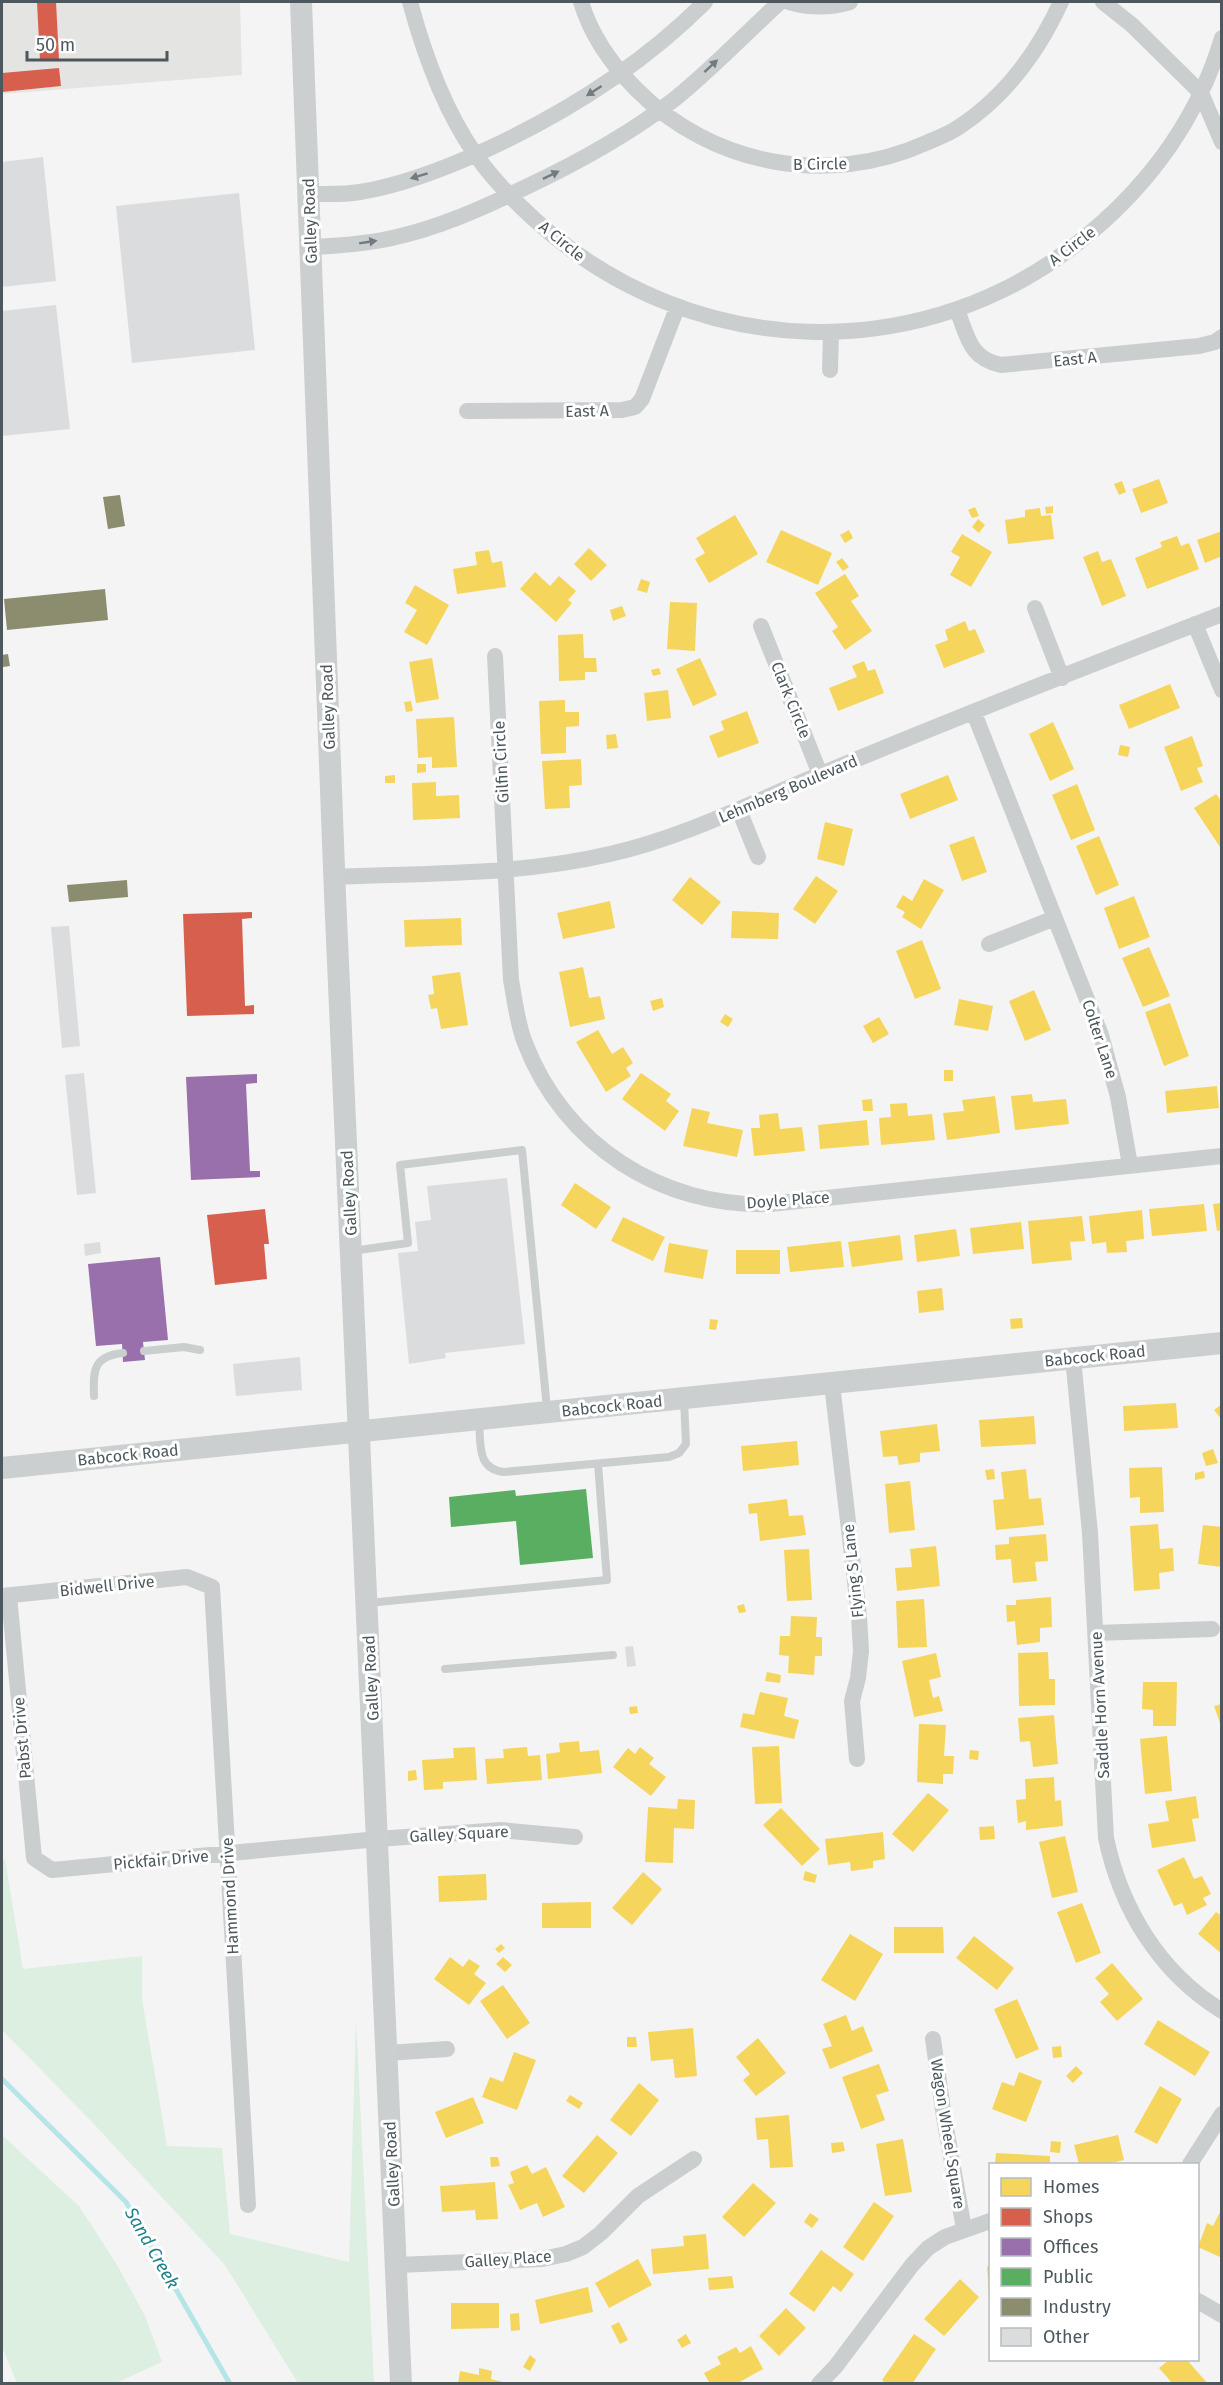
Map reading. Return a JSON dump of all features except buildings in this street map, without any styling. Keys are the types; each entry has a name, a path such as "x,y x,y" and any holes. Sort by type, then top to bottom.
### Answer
{"main road":[{"name":"Galley Road","path":"301,2 335,877 402,2384"},
{"name":"Babcock Road","path":"2,1468 1221,1343"}],"street":[{"name":"A Circle","path":"410,2 436,82 448,109 475,155 509,195 585,261 636,290 677,308 753,327 831,333 889,327 957,310 1041,269 1076,245 1134,191 1168,148 1201,93 1221,38"},
{"name":"B Circle","path":"581,2 594,32 621,74 658,110 688,131 721,147 782,164 834,166 885,158 912,150 957,129 998,96 1015,78 1034,52 1061,2"},
{"path":"309,194 359,192 444,168 475,155 547,119 621,74 705,2"},
{"path":"310,247 366,243 446,222 581,161 677,97 780,2"},
{"path":"789,2 813,6 835,6 850,2"},
{"path":"1103,2 1132,25 1201,93 1221,142"},
{"name":"East A","path":"467,411 622,410 635,407 642,399 677,308"},
{"name":"East A","path":"957,310 974,352 987,362 1001,365 1198,345 1215,342 1221,337"},
{"path":"830,370 831,333"},
{"path":"1035,608 1062,678"},
{"name":"Lehmberg Boulevard","path":"335,877 505,869 609,854 670,837 739,810 820,774 1221,614"},
{"path":"1195,624 1221,690"},
{"name":"Clark Circle","path":"761,626 820,774"},
{"name":"Gilfin Circle","path":"495,656 505,869"},
{"name":"Colter Lane","path":"974,713 1110,1062 1130,1165"},
{"path":"739,810 758,857"},
{"name":"Doyle Place","path":"505,869 513,991 524,1041 537,1070 555,1102 579,1129 606,1153 665,1187 701,1199 742,1205 770,1204 1221,1156"},
{"path":"989,944 1055,918"},
{"name":"Saddle Horn Avenue","path":"1073,1358 1090,1533 1106,1838 1113,1869 1134,1917 1156,1953 1186,1984 1221,2011"},
{"name":"Flying S Lane","path":"832,1384 859,1617 861,1651 858,1678 852,1701 857,1759"},
{"name":"Bidwell Drive","path":"5,1596 188,1577 212,1587"},
{"name":"Hammond Drive","path":"212,1587 248,2205"},
{"name":"Pabst Drive","path":"5,1596 34,1858 52,1870"},
{"path":"1096,1633 1212,1629"},
{"name":"Galley Square","path":"378,1839 501,1830 575,1837"},
{"name":"Pickfair Drive","path":"52,1870 378,1839"},
{"name":"Wagon Wheel Square","path":"933,2039 964,2229"},
{"path":"387,2053 447,2049"},
{"path":"1191,2163 1221,2114"},
{"name":"Galley Place","path":"397,2265 542,2259 566,2254 583,2247 601,2233 638,2196 694,2159"},
{"path":"819,2384 836,2366 912,2265 928,2248 945,2237 989,2221"},
{"path":"1199,2302 1221,2315"}],"lane":[{"path":"352,1251 408,1243 400,1165 522,1150 548,1413"},
{"path":"144,1351 184,1347 200,1350"},
{"path":"94,1396 93,1373 100,1361 110,1354 123,1353"},
{"path":"479,1419 483,1460 487,1467 495,1472 598,1464 669,1457 679,1453 686,1444 684,1399"},
{"path":"368,1603 607,1580 598,1464"},
{"path":"445,1669 613,1656"}],"shaded area":[{"path":"2,2 240,2 242,75 2,94"}],"green space":[{"path":"5,1859 23,1969 142,1956 142,1999 167,2146 222,2148 230,2234 349,2262 356,2020 374,2383 298,2383 225,2265 91,2121 2,2030 2,1860"},
{"path":"2,2135 79,2206 117,2265 145,2316 162,2362 116,2383 17,2383 2,2347"}],"waterway":[{"name":"Sand Creek","path":"2,2079 126,2202 230,2384"}]}
